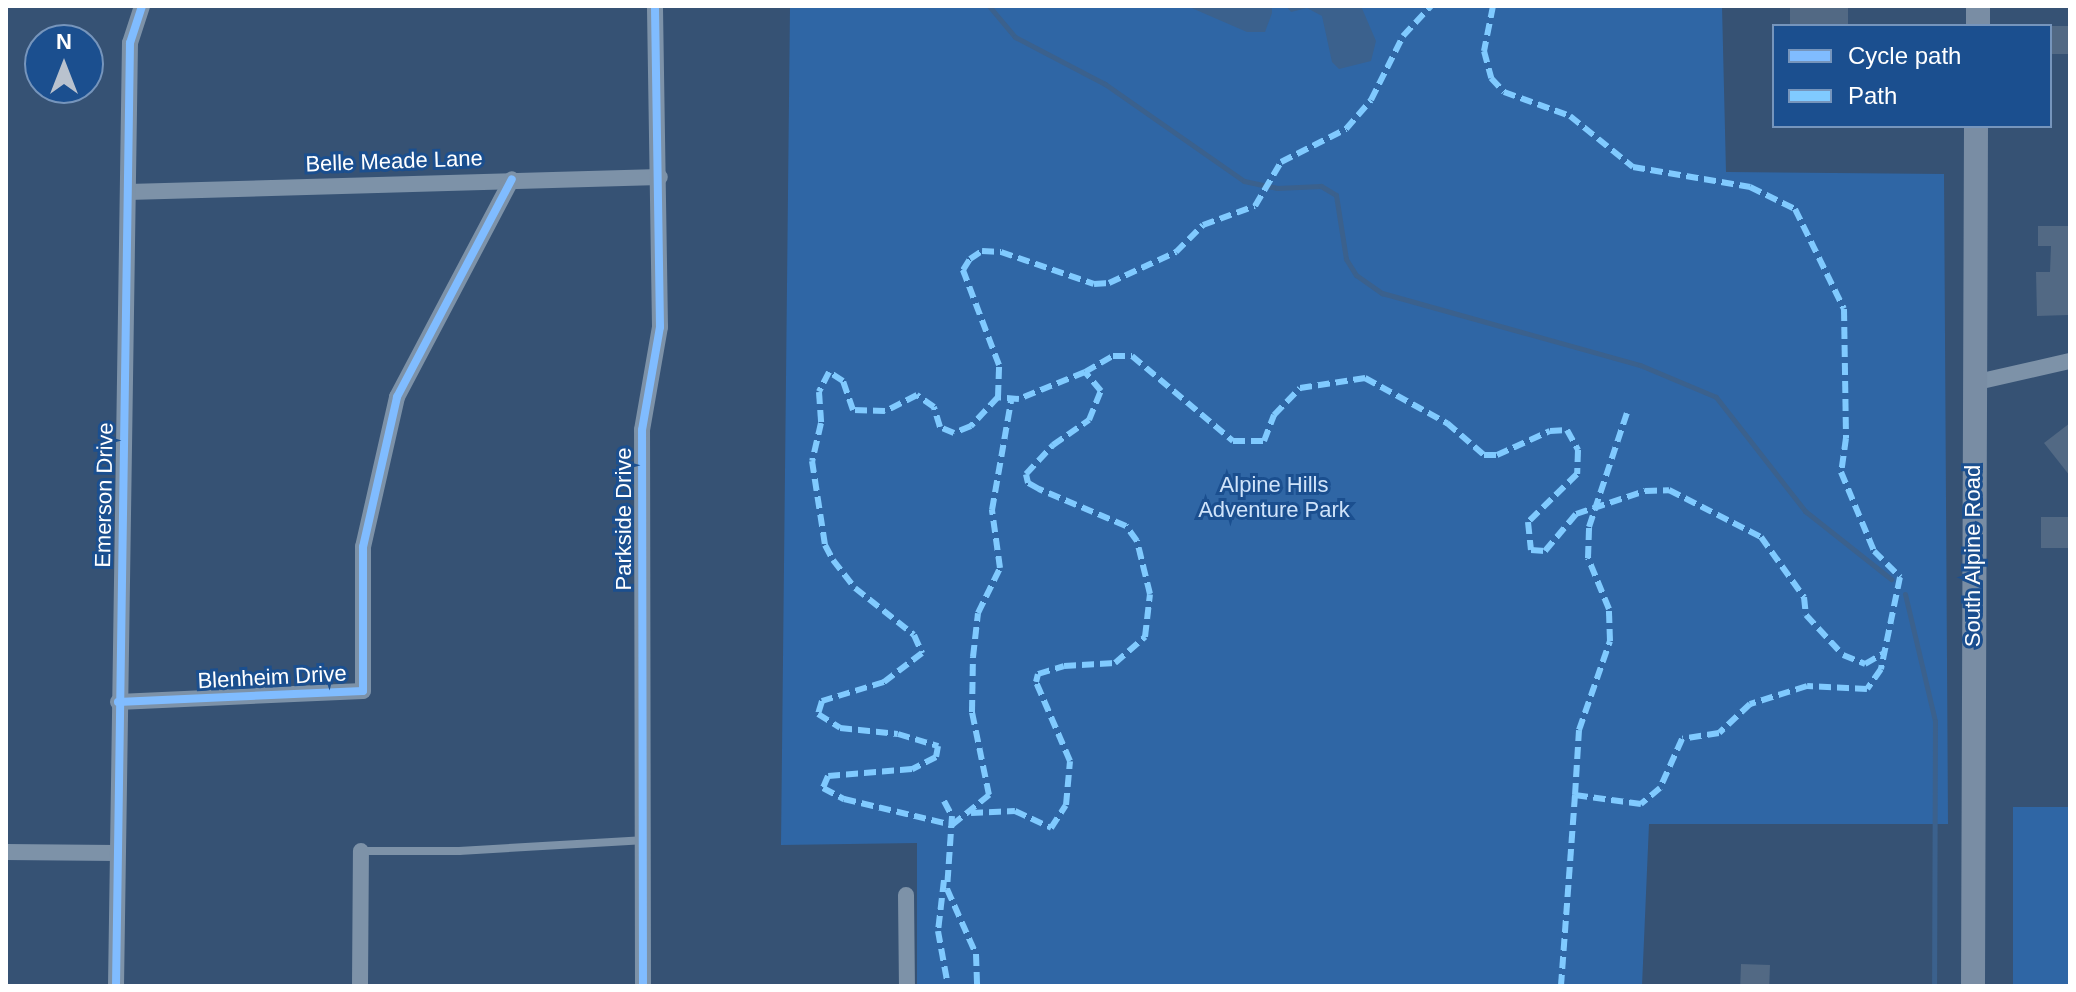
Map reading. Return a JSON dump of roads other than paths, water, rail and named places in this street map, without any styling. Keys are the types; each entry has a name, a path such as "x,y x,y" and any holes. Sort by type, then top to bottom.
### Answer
{"main road":[{"name":"South Alpine Road","path":"1973,986 1976,128"}],"street":[{"name":"Emerson Drive","path":"116,986 130,43 142,6"},
{"name":"Parkside Drive","path":"643,986 642,430 660,327 655,6"},
{"name":"Belle Meade Lane","path":"128,192 660,177"},
{"name":"Blenheim Drive","path":"118,702 363,691 363,547 397,397 512,179"},
{"path":"1973,383 2070,361"},
{"path":"360,986 361,851"},
{"path":"6,852 116,853"},
{"path":"906,895 907,986"}],"lane":[{"path":"361,851 459,851 642,840"}],"waterway":[{"path":"989,6 1015,37 1105,84 1244,181 1277,188 1321,186 1336,195 1346,259 1356,275 1382,293 1640,365 1716,397 1805,511 1891,579"},
{"path":"1905,594 1935,721 1934,986"}],"park label":[{"name":"Alpine Hills Adventure Park","path":"1274,496"}]}
